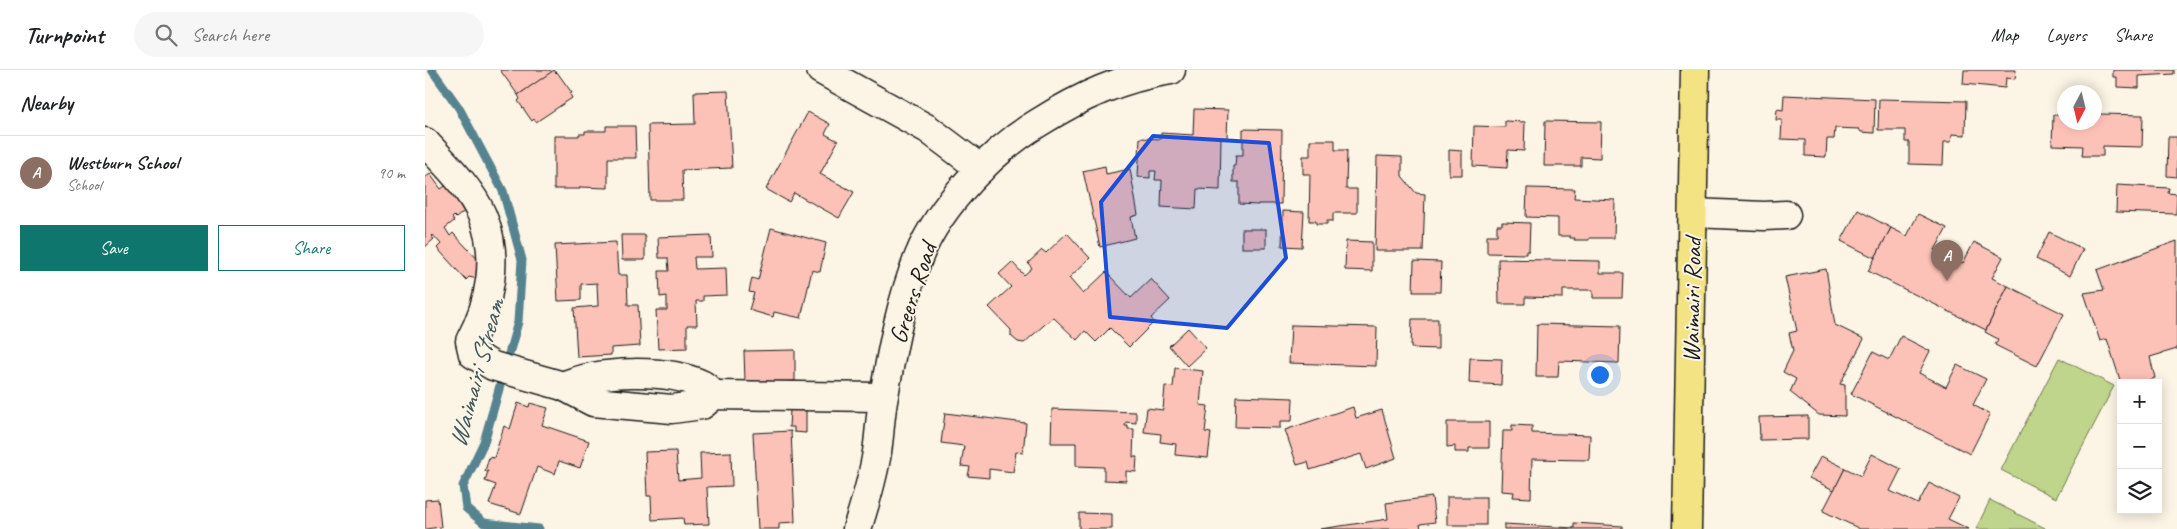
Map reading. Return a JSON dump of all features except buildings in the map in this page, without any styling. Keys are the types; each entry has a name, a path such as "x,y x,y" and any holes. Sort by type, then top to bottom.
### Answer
{"main road":[{"name":"Waimairi Road","path":"1687,529 1695,70"}],"street":[{"path":"821,70 928,129 981,169"},
{"name":"Greers Road","path":"857,529 868,496 877,454 883,397 900,315 919,255 947,207 981,169 1019,135 1067,105 1110,85 1171,70"},
{"path":"425,142 460,182 483,215 490,243 491,270 486,301 470,341 473,354 493,366 563,386 593,402 672,409 702,405 714,395 883,397"},
{"path":"1693,214 1764,216 1786,214"}],"highlighted area":[{"path":"1153,136 1269,143 1286,258 1227,328 1110,317 1101,202"}],"green space":[{"path":"2059,358 2114,386 2056,498 2001,470"},
{"path":"1990,500 2045,528 2045,529 1976,529"}],"waterway":[{"name":"Waimairi Stream","path":"432,70 459,108 503,191 522,260 518,322 484,442 463,486 466,508 484,523 539,529"}],"place":[{"name":"Westburn School","path":"1947,281"}]}
